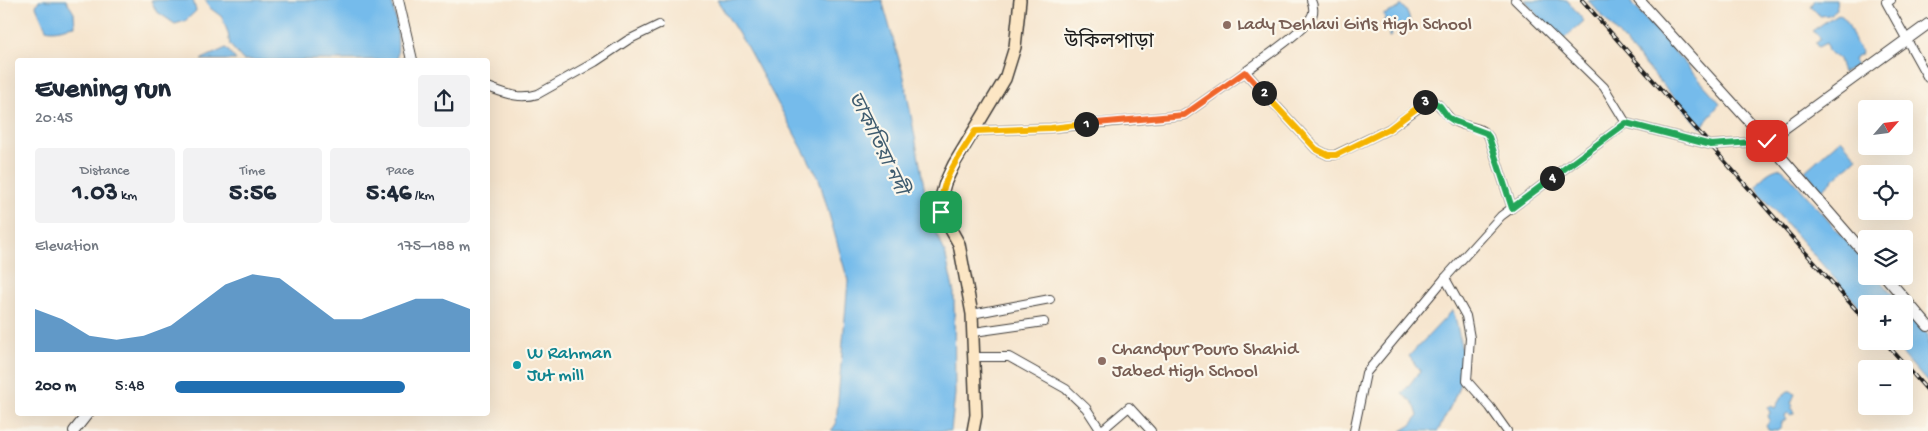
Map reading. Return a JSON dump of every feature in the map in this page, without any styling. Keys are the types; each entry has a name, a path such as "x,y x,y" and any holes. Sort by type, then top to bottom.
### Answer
{"main road":[{"path":"973,431 976,415 972,314 959,244 941,212 940,201 945,183 954,164 1005,79 1015,47 1020,0"}],"street":[{"path":"398,0 412,58"},
{"path":"975,131 1051,128 1184,115 1245,72 1299,30 1311,18 1314,8 1312,0"},
{"path":"1515,0 1604,87 1626,123 1711,145 1767,141 1928,24"},
{"path":"1639,0 1767,141 1858,246"},
{"path":"1891,0 1886,2 1928,78"},
{"path":"490,88 510,95 528,98 594,62 628,40 659,25"},
{"path":"1245,72 1316,149 1328,155 1336,155 1389,129 1431,100 1436,102 1454,121 1483,130 1489,137 1512,208"},
{"path":"1354,431 1366,373 1445,278 1501,216 1626,123"},
{"path":"1445,278 1466,316 1470,338 1466,381 1490,407 1507,431"},
{"path":"1892,285 1928,326"},
{"path":"972,314 1050,299"},
{"path":"974,332 1044,322"},
{"path":"974,357 1009,357 1066,389 1086,408 1101,431 1129,407 1151,431"},
{"path":"74,431 86,416"}],"water":[{"path":"39,0 66,0 74,13 75,26 56,30 46,29 36,6"},
{"path":"151,0 193,0 196,11 185,21 175,24 156,11"},
{"path":"205,0 391,0 397,30 397,58 241,58 230,45 222,17 210,8"},
{"name":"ডাকাতিয়া নদী","path":"717,0 882,0 904,77 930,219 945,252 954,293 955,394 951,431 831,431 836,424 848,281 819,179 747,47"},
{"path":"1525,0 1567,0 1584,21 1559,43"},
{"path":"1588,0 1629,0 1720,103 1701,128"},
{"path":"1815,0 1836,0 1837,9 1829,15 1820,16 1811,7"},
{"path":"1401,5 1407,13 1411,27 1401,37 1397,31 1394,31 1391,33 1392,36 1389,37 1389,30 1383,23 1385,18 1383,15 1399,8"},
{"path":"1839,14 1847,21 1858,47 1862,51 1861,55 1856,56 1854,60 1857,65 1843,73 1839,59 1828,51 1826,43 1818,47 1815,43 1820,39 1819,36 1812,31"},
{"path":"226,48 234,58 204,58"},
{"path":"1841,139 1857,158 1822,190 1805,171"},
{"path":"1781,168 1787,173 1858,255 1858,285 1885,285 1893,295 1858,295 1858,305 1760,194 1757,186 1761,179 1774,170"},
{"path":"1453,310 1460,341 1462,361 1462,372 1455,397 1438,431 1401,431 1411,425 1418,416 1413,403 1402,394 1420,371 1409,356"},
{"path":"1913,318 1928,335 1928,383 1913,366 1913,360 1908,360 1899,350 1913,350"},
{"path":"1788,391 1795,394 1791,403 1794,413 1785,415 1786,419 1777,431 1768,430 1766,425 1770,420 1768,416 1770,413 1768,408 1771,406 1775,408 1782,396"}],"railway":[{"path":"1582,0 1858,312"},
{"path":"1892,350 1928,391"}],"place":[{"name":"Lady Dehlavi Girls High School","path":"1227,25"},
{"name":"Chandpur Pouro Shahid Jabed High School","path":"1102,361"},
{"name":"W Rahman Jut mill","path":"517,365"}],"district":[{"name":"উকিলপাড়া","path":"1109,43"}],"route":[{"path":"941,212 940,201 945,183 954,164 975,131 1051,128 1184,115 1245,72 1316,149 1328,155 1336,155 1363,143 1389,129 1418,107 1431,100 1436,102 1448,117 1454,121 1483,130 1489,137 1512,208 1626,123 1711,145 1767,141"}]}
